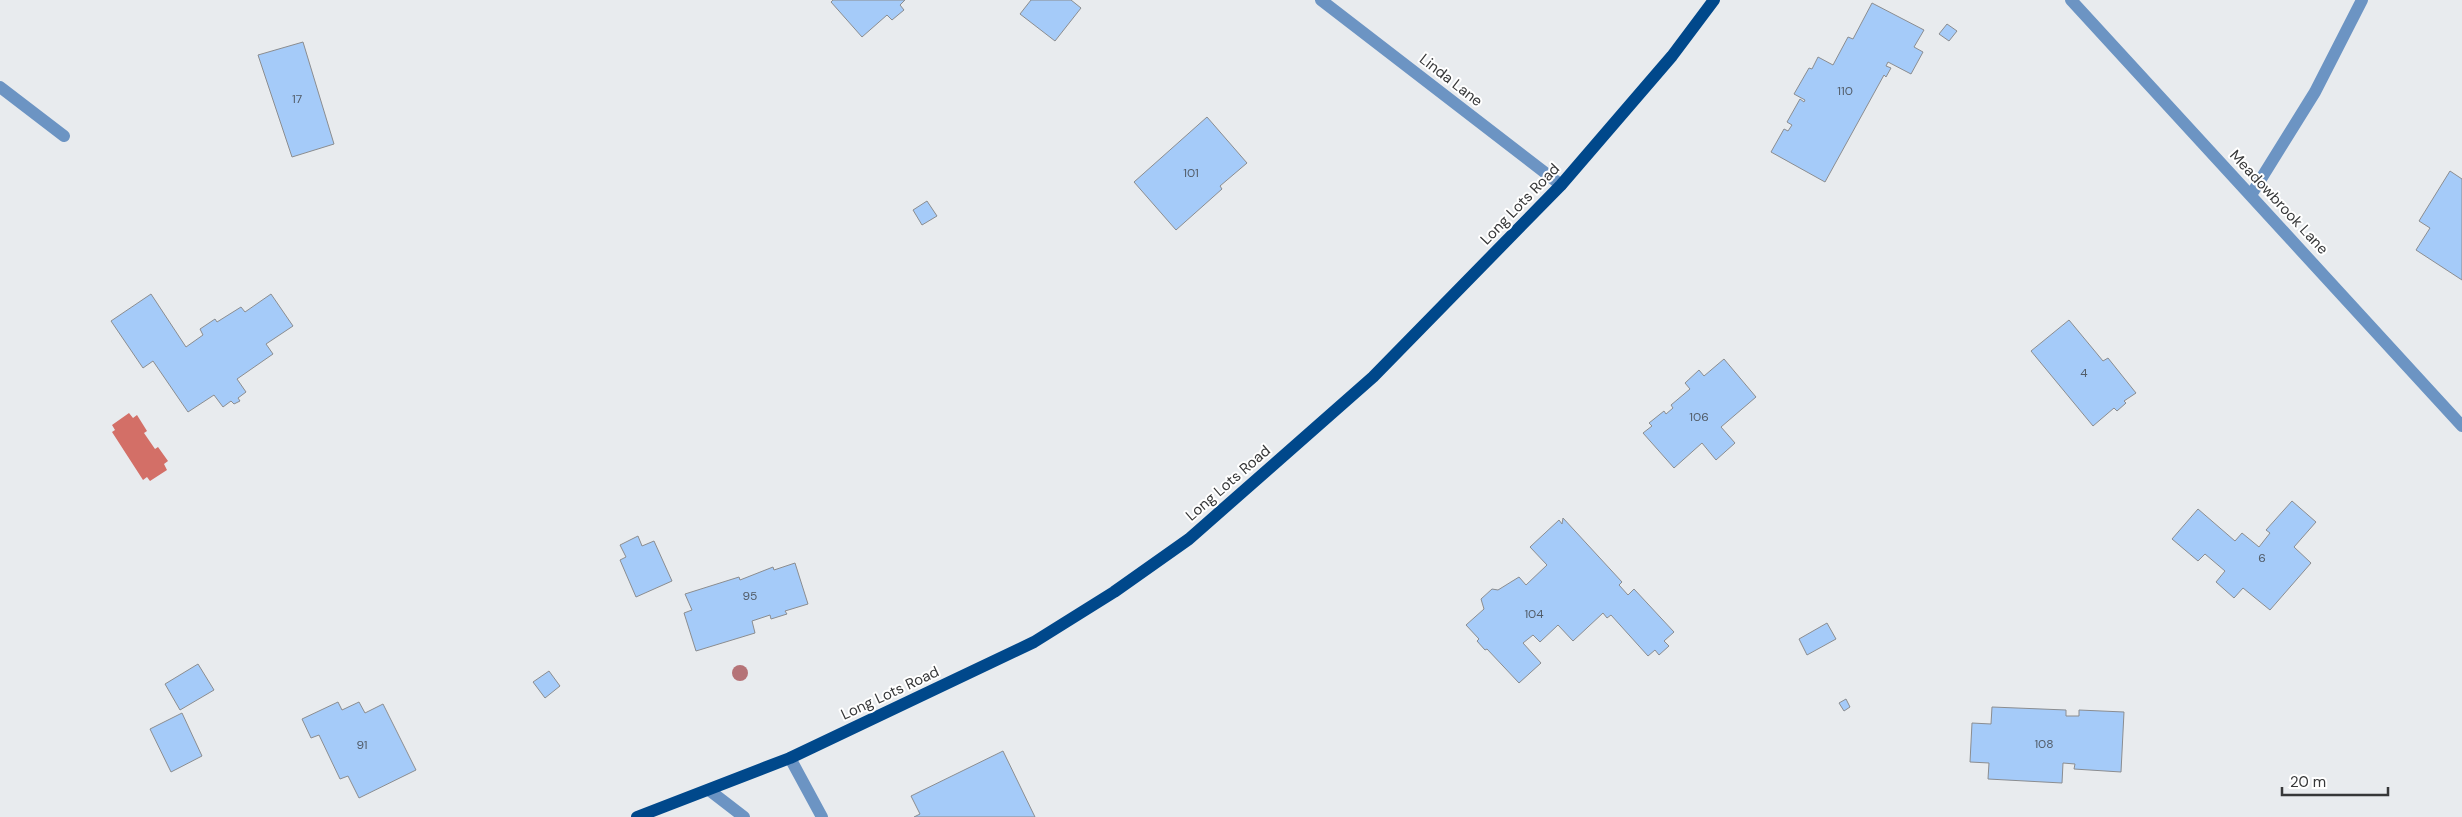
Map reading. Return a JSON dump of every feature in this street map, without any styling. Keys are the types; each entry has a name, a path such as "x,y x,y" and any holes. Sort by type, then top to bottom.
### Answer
{"main road":[{"name":"Long Lots Road","path":"637,817 790,758 1034,642 1114,592 1189,539 1373,377 1561,185 1672,56 1714,0"}],"street":[{"name":"Linda Lane","path":"1321,0 1561,185"},
{"name":"Meadowbrook Lane","path":"2071,0 2462,426"},
{"path":"2251,196 2315,92 2362,0"},
{"path":"0,87 64,136"},
{"path":"790,758 822,817"},
{"path":"709,790 744,817"}],"shaded area":[{"path":"129,413 133,418 137,415 147,431 144,433 155,449 158,447 168,461 164,464 167,470 150,481 147,477 143,480 112,432 115,430 112,425"}],"building":[{"path":"833,0 905,0 900,5 904,10 892,20 887,15 862,37 831,2"},
{"path":"1031,0 1071,0 1081,8 1055,41 1020,14"},
{"path":"1872,3 1924,30 1914,47 1923,52 1911,74 1888,62 1886,66 1891,68 1886,77 1884,75 1825,182 1771,152 1784,129 1788,131 1792,125 1787,122 1800,99 1804,102 1805,100 1794,94 1809,68 1812,69 1818,57 1833,65 1848,37 1853,39"},
{"path":"1947,24 1957,31 1949,41 1939,34"},
{"path":"303,42 334,144 292,157 258,55"},
{"path":"1207,117 1247,163 1220,186 1222,189 1176,230 1134,182"},
{"path":"2450,171 2462,179 2462,280 2416,250 2430,228 2419,221"},
{"path":"927,201 937,216 922,225 913,210"},
{"path":"151,294 186,347 203,335 200,329 215,319 217,322 241,307 245,312 271,294 293,326 266,344 273,354 237,379 246,392 238,398 240,401 234,404 231,401 223,407 214,395 188,412 153,361 143,368 111,321"},
{"path":"2069,320 2103,361 2108,358 2136,393 2124,401 2126,403 2117,411 2114,408 2093,426 2031,351"},
{"path":"1724,359 1756,397 1721,427 1735,443 1716,460 1702,443 1674,468 1643,433 1652,426 1649,423 1664,411 1666,414 1673,408 1671,405 1690,389 1685,383 1699,370 1704,376"},
{"path":"2292,501 2316,522 2294,547 2311,563 2270,610 2243,588 2234,598 2216,582 2225,571 2205,554 2198,561 2172,539 2198,509 2235,541 2242,533 2259,547 2270,533 2266,530"},
{"path":"1563,518 1622,582 1619,585 1628,595 1634,589 1674,632 1664,641 1669,646 1659,655 1655,650 1648,656 1611,615 1607,618 1603,613 1573,641 1558,625 1540,642 1533,635 1523,643 1541,663 1519,683 1487,649 1485,650 1477,641 1479,639 1466,625 1484,609 1481,599 1492,589 1498,590 1519,577 1526,585 1547,565 1530,547 1559,520 1562,524"},
{"path":"638,536 642,546 654,541 672,581 636,597 620,560 626,557 620,545"},
{"path":"795,563 808,604 785,611 787,614 771,619 770,615 752,621 755,633 696,651 684,613 692,610 685,594 739,577 740,580 773,567 774,570"},
{"path":"1827,623 1836,639 1807,655 1799,639"},
{"path":"198,664 214,690 180,710 165,684"},
{"path":"549,671 560,686 545,698 533,682"},
{"path":"1846,699 1850,707 1844,711 1839,703"},
{"path":"338,702 342,710 359,702 365,713 383,704 416,770 359,798 348,776 340,779 319,735 311,738 302,719"},
{"path":"1992,707 2066,710 2066,716 2079,716 2079,710 2124,712 2121,772 2074,769 2075,764 2063,763 2062,783 1988,779 1989,763 1970,762 1972,723 1991,724"},
{"path":"182,713 202,756 171,772 150,729"},
{"path":"1003,751 1035,817 914,817 920,814 911,796"}]}
